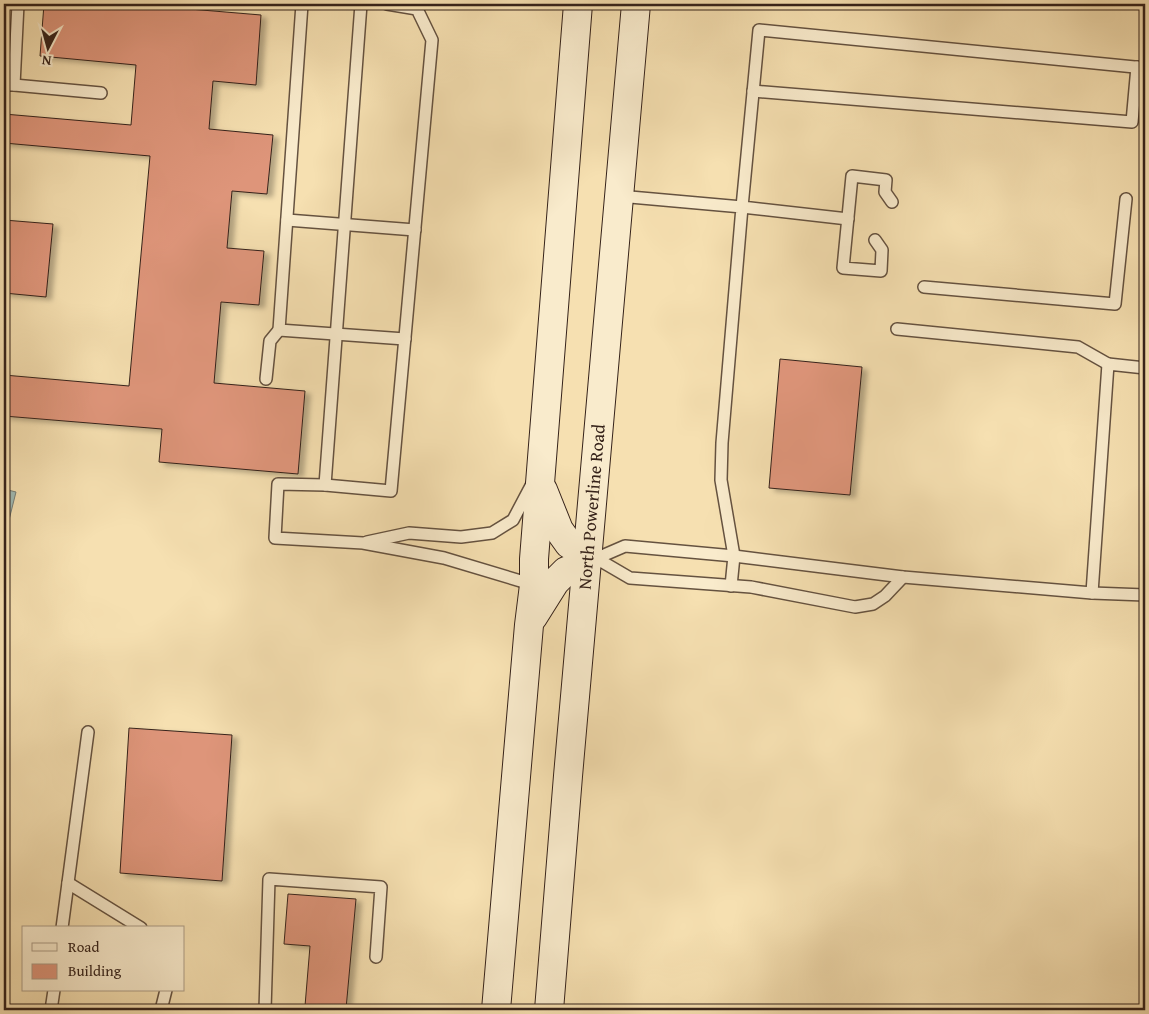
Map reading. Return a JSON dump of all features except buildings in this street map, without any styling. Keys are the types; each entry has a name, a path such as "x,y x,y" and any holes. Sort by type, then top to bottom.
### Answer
{"main road":[{"path":"496,1010 534,586 578,4"},
{"name":"North Powerline Road","path":"549,1010 591,558 636,4"},
{"path":"541,475 559,530 569,544 591,558"},
{"path":"529,625 555,582 566,571 591,558"}],"lane":[{"path":"18,4 9,85 101,93"},
{"path":"266,379 270,341 279,330 302,4"},
{"path":"325,484 361,4"},
{"path":"387,4 417,9 432,40 391,491 325,484 278,484 275,538 363,543 444,558 534,586"},
{"path":"731,586 734,556 721,480 722,443 742,207 753,91 759,30 1141,67 1132,122 753,91"},
{"path":"875,240 885,246 881,271 843,268 852,176 886,180 882,196 892,202"},
{"path":"619,196 848,219"},
{"path":"924,287 1115,304 1126,199"},
{"path":"287,220 415,230"},
{"path":"898,329 1078,348 1108,364 1145,368"},
{"path":"279,330 404,339"},
{"path":"1092,593 1108,364"},
{"path":"363,543 409,533 461,537 492,533 514,520 541,475"},
{"path":"591,558 625,546 734,556 903,577 1092,593 1145,595"},
{"path":"591,558 630,578 751,587 855,607 873,604 885,596 903,577"},
{"path":"62,926 88,732"},
{"path":"265,1010 269,879 381,887 376,956"},
{"path":"68,883 138,926"},
{"path":"51,1010 54,992"},
{"path":"161,1010 166,992"}],"water":[{"path":"4,489 16,492 8,524 4,523"}]}
